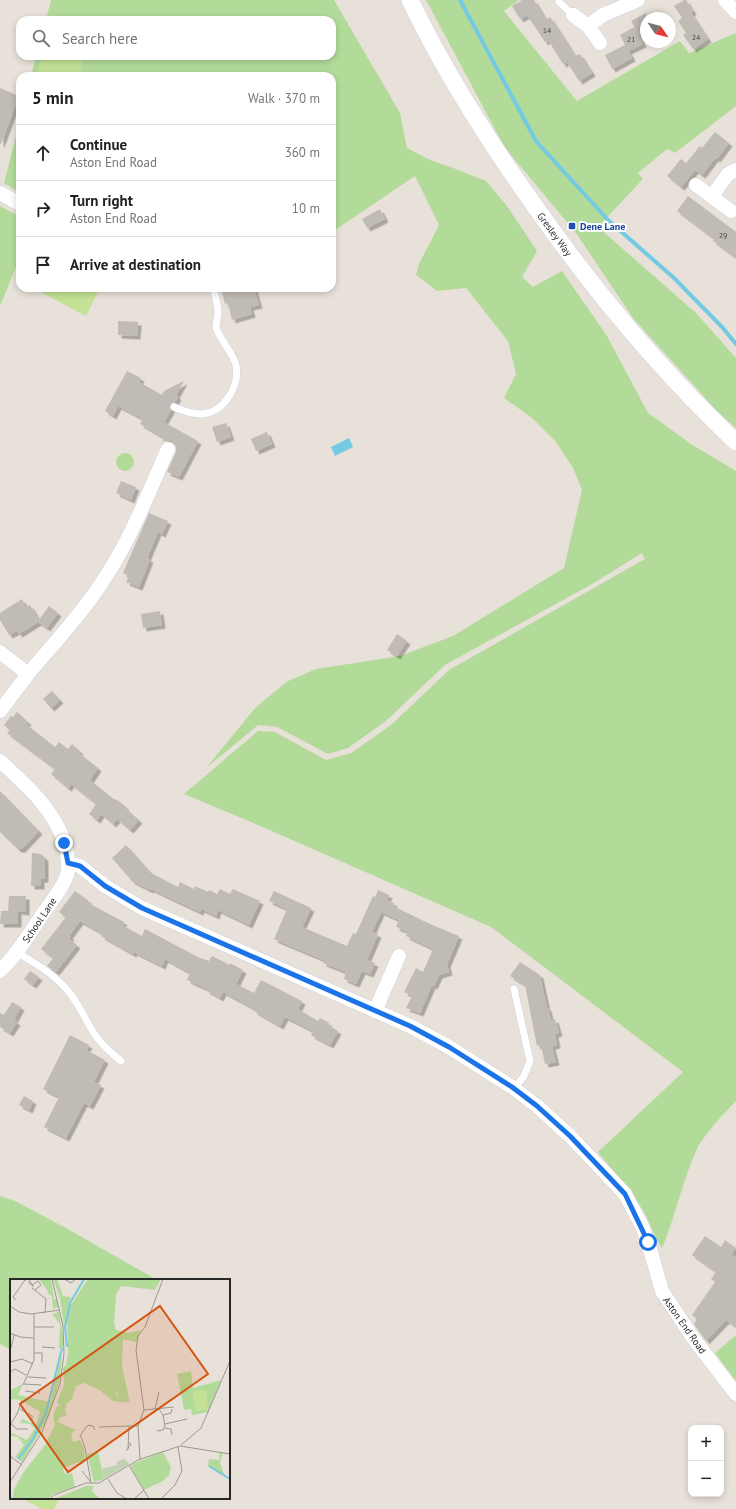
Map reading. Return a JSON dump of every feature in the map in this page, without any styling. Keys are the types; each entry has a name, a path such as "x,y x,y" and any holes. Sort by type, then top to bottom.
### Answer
{"street":[{"name":"Gresley Way","path":"410,0 483,130 566,250 627,327 736,442"},
{"path":"588,26 603,15 638,0"},
{"path":"725,0 736,12"},
{"path":"573,15 588,26 600,43"},
{"path":"712,196 728,174 736,170"},
{"path":"696,185 731,211"},
{"path":"0,193 16,202"},
{"path":"0,711 108,574 124,548 168,449"},
{"path":"0,652 28,674"},
{"path":"0,762 29,789 53,816 60,829 67,853 68,863"},
{"name":"School Lane","path":"0,971 16,952 60,888 68,871 68,863"},
{"name":"Aston End Road","path":"68,863 80,866 105,886 142,908 410,1026 449,1047 514,1089 537,1106 570,1136 625,1194 648,1242 662,1291 693,1338 736,1394"},
{"path":"375,1011 399,956"}],"lane":[{"path":"559,2 573,15"},
{"path":"174,407 188,413 209,413 217,408 229,396 236,381 236,364 216,327 218,310 214,292"},
{"path":"16,952 54,976 61,983 69,992 96,1036 107,1050 121,1062"},
{"path":"514,989 530,1061 526,1072 514,1089"}],"green space":[{"path":"51,0 334,0 400,113 407,148 430,160 486,181 507,206 537,251 522,277 533,287 562,271 607,336 648,413 691,444 736,471 736,1101 700,1143 687,1173 662,1248 639,1204 598,1152 683,1072 491,927 184,794 258,731 275,732 326,760 351,753 391,725 449,670 645,559 642,553 594,583 445,665 386,721 348,748 328,754 277,727 258,725 206,768 256,707 288,681 316,669 400,656 453,636 564,568 582,490 573,468 556,442 532,418 504,398 516,374 508,341 466,288 437,291 416,275 419,264 439,225 415,176 336,229 336,72 32,72 35,60 336,60 336,16 47,16"},
{"path":"426,0 519,0 504,11 577,101 668,48 676,48 676,43 680,41 689,53 736,33 736,106 675,153 667,149 638,173 643,179 598,227 696,313 736,358 736,428 716,410 633,318 576,233 505,148"},
{"path":"41,60 83,60 80,72 38,72"},
{"path":"16,136 16,190 4,183"},
{"path":"0,206 16,215 16,267 0,306"},
{"path":"41,292 98,292 86,316"},
{"path":"125,453 131,456 134,462 131,468 125,471 119,468 116,462 119,456"},
{"path":"0,1196 15,1201 66,1228 155,1279 10,1279 10,1349 0,1344"},
{"path":"736,1335 736,1381 715,1353"},
{"path":"59,1499 54,1509 42,1509 25,1500"}],"water":[{"path":"349,438 353,447 335,456 331,447"}],"building":[{"path":"522,0 534,0 546,20 550,17 575,56 580,54 592,73 579,81 567,62 563,64 548,40 545,42 527,15 520,19 512,6"},
{"path":"686,0 693,11 691,13 708,39 693,49 683,35 686,33 678,21 682,18 674,6"},
{"path":"640,16 640,33 638,34 631,21"},
{"path":"634,27 640,38 640,45 628,51 620,35"},
{"path":"625,45 632,58 612,69 605,55"},
{"path":"0,88 16,95 16,104 1,144"},
{"path":"715,132 729,143 702,175 695,170 681,187 667,176 681,159 686,163 700,146 702,148"},
{"path":"688,196 736,232 736,258 677,211"},
{"path":"380,209 385,219 367,228 362,219"},
{"path":"222,292 255,292 259,305 250,307 252,314 232,320 228,303 225,304"},
{"path":"118,321 138,322 137,336 118,335"},
{"path":"127,371 141,378 139,382 162,395 164,391 184,381 176,395 178,397 175,402 170,405 171,410 164,422 198,441 179,477 167,472 176,452 175,444 171,441 163,441 164,438 140,424 143,419 118,406 113,416 105,411"},
{"path":"226,423 231,437 217,442 212,427"},
{"path":"267,432 272,444 256,451 251,439"},
{"path":"121,481 136,487 131,500 116,493"},
{"path":"149,513 168,521 162,534 158,532 147,558 150,559 139,587 126,582 129,576 123,573"},
{"path":"22,599 26,607 30,605 39,620 49,606 58,613 47,628 38,622 19,634 17,631 9,635 0,620 0,613"},
{"path":"160,611 162,625 143,628 141,614"},
{"path":"397,634 407,641 397,656 387,650"},
{"path":"52,691 60,700 51,708 43,699"},
{"path":"17,712 28,722 26,724 55,747 59,742 68,749 72,744 80,751 79,753 98,768 90,780 126,807 125,808 139,820 130,830 117,819 113,824 101,814 97,820 89,814 96,804 71,784 68,788 51,774 55,769 7,733 10,730 4,725 11,716 13,717"},
{"path":"0,791 39,831 22,849 18,849 0,832"},
{"path":"126,845 151,873 178,887 180,882 194,889 195,886 217,894 220,889 230,894 233,889 260,901 249,925 218,910 216,916 201,909 200,912 132,881 112,858"},
{"path":"32,853 41,854 45,858 45,879 41,879 41,886 31,886"},
{"path":"378,890 389,895 387,900 394,903 393,906 459,936 447,964 449,972 439,975 434,986 432,985 420,1013 406,1008 412,996 404,992 416,968 423,972 433,949 406,936 408,932 396,927 399,920 381,912 372,932 378,934 367,960 375,963 370,974 362,971 356,984 344,979 346,972 323,963 324,960 274,939 287,909 269,901 274,891 311,908 302,927 347,946 353,933 356,934 373,896 375,897"},
{"path":"75,891 89,901 88,903 124,922 122,925 142,936 145,929 198,957 209,961 212,956 243,970 236,984 254,993 261,980 302,1001 298,1009 318,1021 320,1018 329,1023 328,1025 338,1031 330,1045 311,1035 313,1031 285,1017 280,1026 254,1011 255,1009 223,992 220,998 206,990 207,989 187,980 190,973 165,959 162,966 134,952 133,954 101,936 103,934 80,921 69,936 71,937 69,939 77,945 56,972 47,966 53,958 41,949 66,917 59,912"},
{"path":"9,896 26,896 26,912 18,911 18,924 0,924 1,911 8,911"},
{"path":"520,962 540,975 547,1008 551,1020 555,1019 559,1033 555,1034 557,1045 552,1046 556,1062 545,1064 541,1045 537,1046 525,985 510,976"},
{"path":"30,971 39,977 33,985 24,979"},
{"path":"12,1002 21,1007 14,1020 17,1022 10,1033 0,1027 0,1013 4,1015"},
{"path":"70,1035 89,1045 86,1050 105,1060 94,1082 101,1085 90,1106 84,1103 66,1138 44,1127 59,1097 43,1089"},
{"path":"24,1096 33,1101 29,1110 19,1105"},
{"path":"705,1236 721,1247 725,1240 736,1248 731,1255 736,1258 736,1327 726,1320 706,1341 694,1324 697,1319 692,1315 715,1282 711,1279 716,1272 692,1255"}],"waterway":[{"path":"460,0 536,141 608,220 674,278 722,327 736,344"}],"place":[{"name":"Dene Lane","path":"572,226"}],"route":[{"path":"64,843 68,863 80,866 123,898 166,920 410,1026 449,1047 512,1087 537,1106 570,1136 625,1194 642,1226 648,1242"}]}
